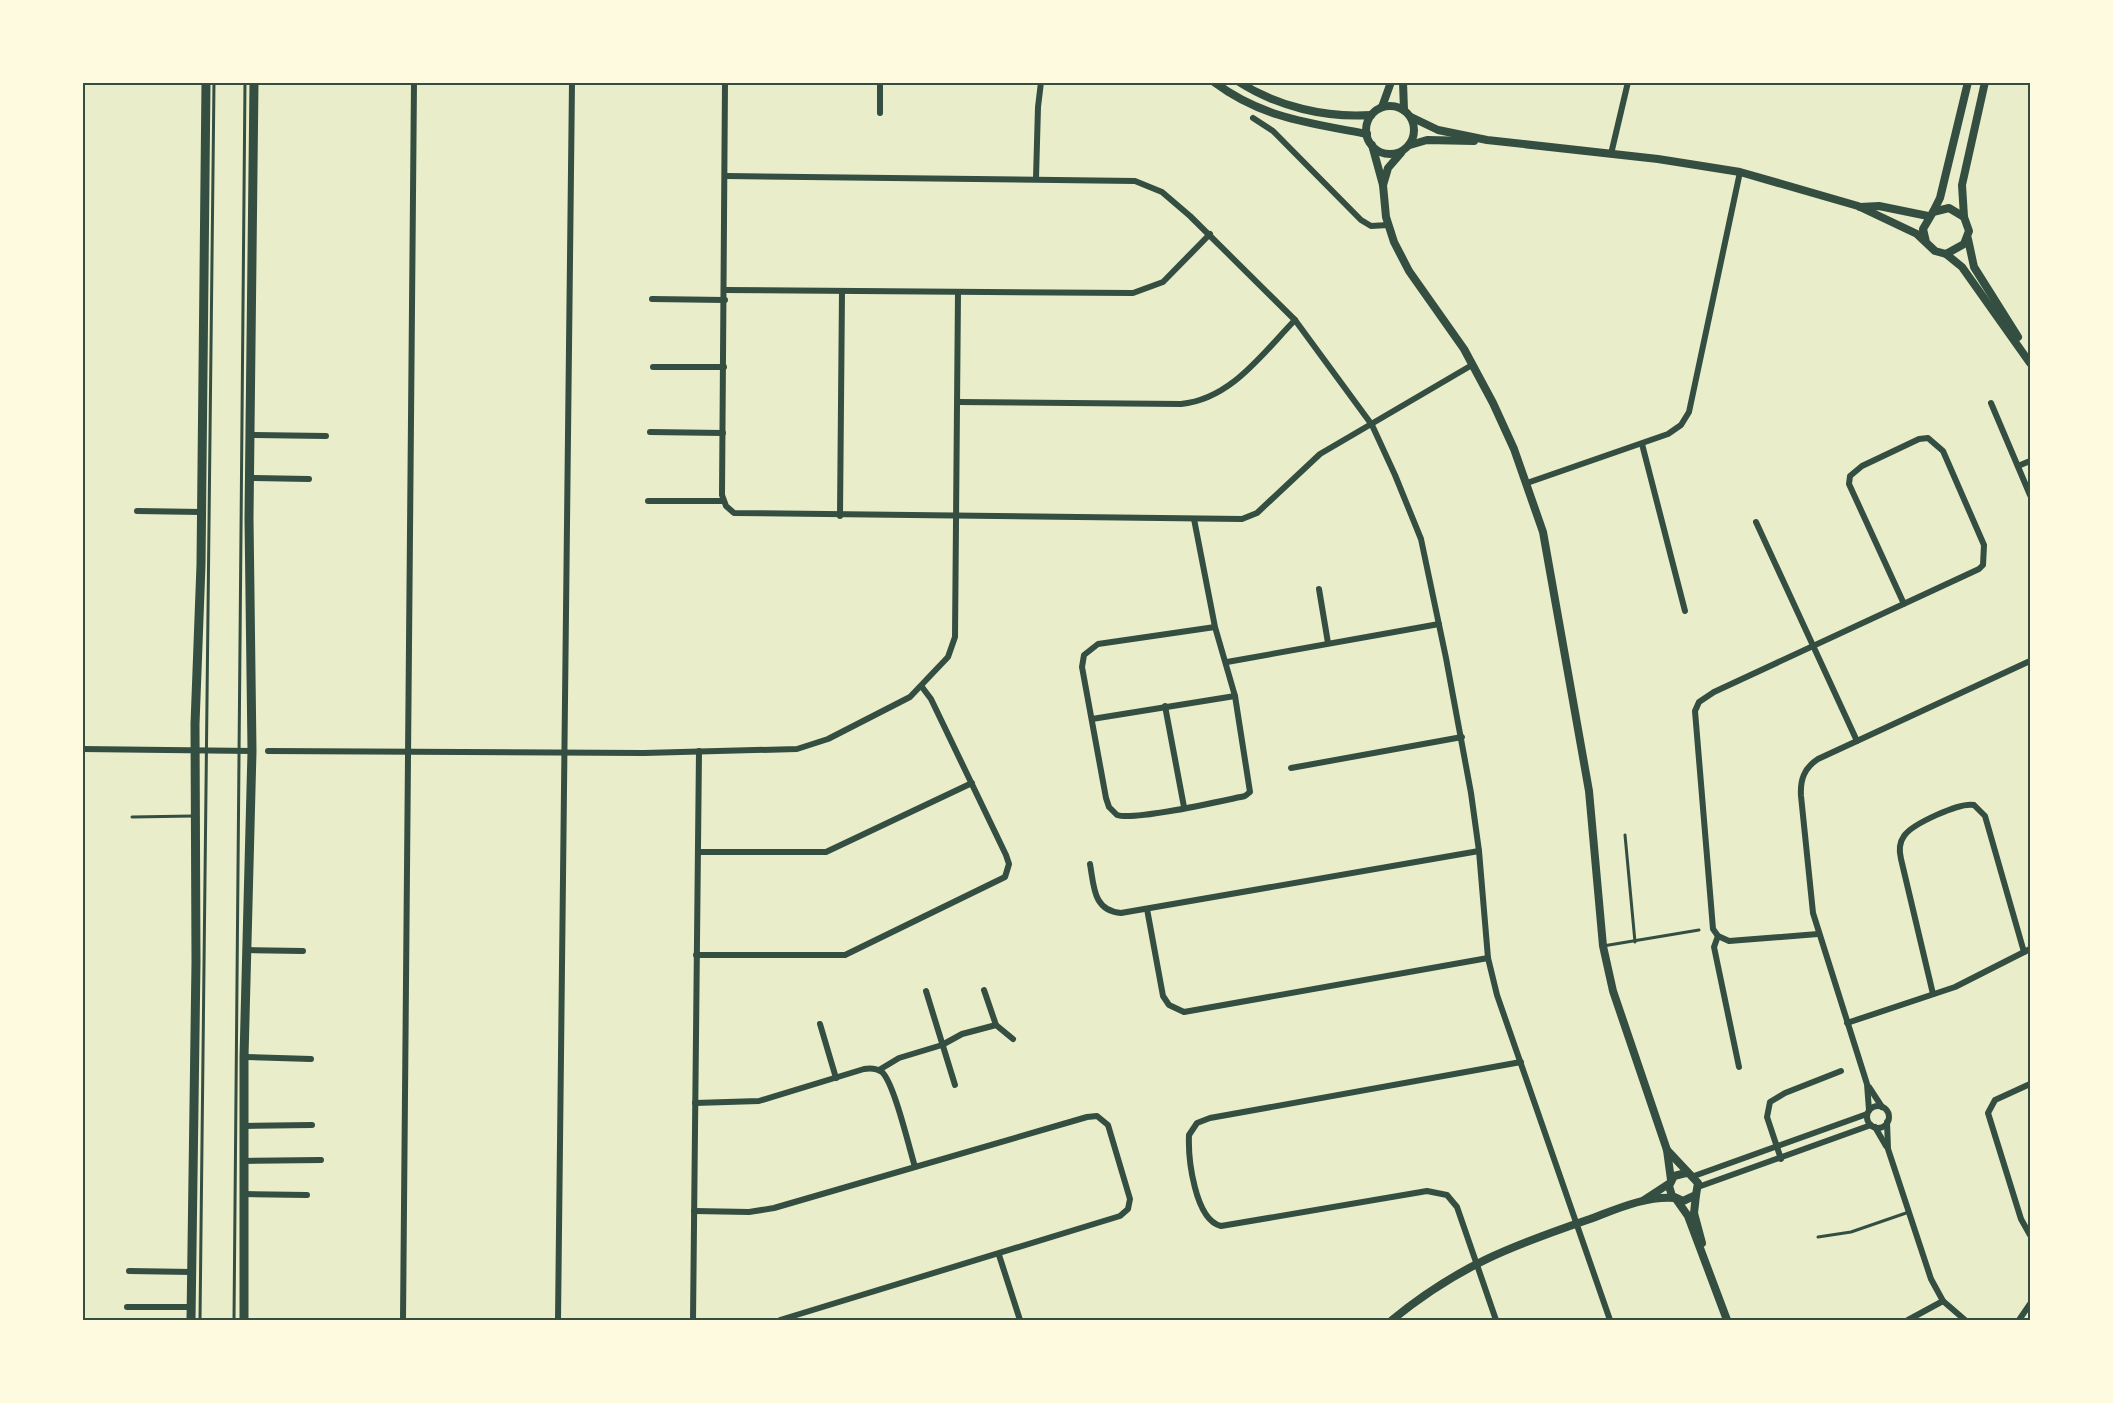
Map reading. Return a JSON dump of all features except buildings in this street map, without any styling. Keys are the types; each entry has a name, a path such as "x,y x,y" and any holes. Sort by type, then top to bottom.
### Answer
{"main road":[{"path":"191,1320 194,750 201,512 206,82"},
{"path":"244,1320 244,1057 252,750 250,435 254,82"}],"street":[{"path":"403,1320 410,753 414,82"},
{"path":"558,1320 572,82"},
{"path":"725,82 723,501 729,510 741,515 1233,520 1249,517 1320,454 1472,365"},
{"path":"880,82 880,113"},
{"path":"1036,178 1041,82"},
{"path":"1214,82 1248,104 1285,119 1366,134"},
{"path":"1239,82 1282,103 1310,111 1348,116 1371,115 1382,107 1391,106 1404,110 1411,117 1438,130 1487,140 1740,172 1860,207 1917,234 1935,250 1946,254 1959,264 2029,361"},
{"path":"1382,107 1391,82"},
{"path":"1403,82 1404,110"},
{"path":"1611,154 1628,82"},
{"path":"1926,242 1923,229 1940,198 1968,82"},
{"path":"1985,82 1962,184 1964,216 1969,231 1968,238 1974,267 2012,328 2029,361"},
{"path":"1371,115 1366,134 1372,145 1383,185 1388,225 1405,265 1453,332 1506,430 1527,483 1549,555 1586,767 1603,946 1613,991 1667,1150 1670,1191 1688,1216 1727,1320"},
{"path":"1410,145 1414,134 1411,117"},
{"path":"1253,118 1273,131 1361,220 1371,226 1388,225"},
{"path":"1383,185 1388,168 1410,145 1426,140 1487,140"},
{"path":"1372,145 1386,154 1401,152"},
{"path":"1527,483 1642,444 1677,429 1689,412 1740,172"},
{"path":"726,176 1123,179 1148,184 1162,192 1210,234 1295,321 1372,425 1421,539 1462,737 1479,850 1488,958 1497,994 1610,1320"},
{"path":"1860,207 1879,206 1931,214 1949,208 1964,216"},
{"path":"725,290 1120,294 1141,291 1163,282 1174,274 1210,234"},
{"path":"1946,254 1959,249 1968,238"},
{"path":"840,516 843,291"},
{"path":"268,751 410,753 699,751 806,747 896,706 922,687 948,657 955,637 958,292"},
{"path":"652,299 725,300"},
{"path":"958,402 1181,404 1203,401 1225,390 1295,321"},
{"path":"653,367 724,367"},
{"path":"1991,403 2031,495"},
{"path":"651,432 723,433"},
{"path":"250,435 326,436"},
{"path":"1818,934 1729,941 1718,936 1711,921 1695,711 1700,702 1714,692 1813,645 1904,604 1979,569 1984,561 1984,545 1943,451 1928,438 1920,439 1862,466 1850,476 1852,494 1904,604"},
{"path":"1642,444 1685,611"},
{"path":"2018,466 2031,461"},
{"path":"250,478 309,479"},
{"path":"648,501 723,501"},
{"path":"136,512 201,512"},
{"path":"1194,519 1215,627 1235,696 1250,792 1245,796 1127,816 1113,813 1106,798 1082,662 1085,652 1098,645 1215,627"},
{"path":"1756,522 1857,741"},
{"path":"1319,589 1328,643"},
{"path":"1227,662 1439,624"},
{"path":"1888,1149 1888,1116 1867,1084 1818,934 1810,896 1801,783 1805,771 1813,762 2031,661"},
{"path":"696,955 844,955 1000,882 1005,877 1009,864 931,699 922,687"},
{"path":"1092,719 1235,696"},
{"path":"1166,706 1184,807"},
{"path":"1291,768 1462,737"},
{"path":"82,748 252,750"},
{"path":"693,1320 699,751"},
{"path":"698,852 826,852 972,783"},
{"path":"1847,1023 1955,987 2027,951 1985,816 1977,806 1962,804 1914,827 1905,834 1900,846 1901,859 1933,994"},
{"path":"1090,864 1096,895 1107,911 1120,913 1479,850"},
{"path":"1148,909 1163,996 1169,1005 1184,1012 1488,958"},
{"path":"1718,936 1714,947 1739,1067"},
{"path":"246,950 303,951"},
{"path":"984,990 996,1025 1013,1039"},
{"path":"926,991 955,1084"},
{"path":"820,1024 836,1078"},
{"path":"695,1103 750,1102 864,1069 881,1068 899,1058 942,1045 962,1034 996,1025"},
{"path":"244,1057 311,1059"},
{"path":"1496,1320 1457,1207 1446,1195 1427,1191 1239,1225 1214,1225 1204,1215 1200,1206 1189,1135 1197,1122 1210,1118 1521,1062"},
{"path":"881,1068 890,1086 915,1167"},
{"path":"1781,1158 1766,1112 1770,1102 1785,1093 1840,1071"},
{"path":"1867,1084 1868,1112 1873,1126 1888,1149 1931,1279 1944,1301 1965,1320"},
{"path":"2031,1084 1995,1100 1988,1113 2021,1219 2031,1235"},
{"path":"1392,1320 1433,1289 1477,1262 1643,1200 1678,1174 1690,1174 1777,1146 1868,1112 1875,1106 1882,1107"},
{"path":"694,1211 762,1211 1087,1117 1097,1116 1106,1121 1130,1194 1130,1204 1120,1216 1015,1247 999,1255 780,1320"},
{"path":"1643,1200 1687,1201 1697,1191 1781,1158 1873,1126 1882,1127 1887,1122"},
{"path":"244,1126 312,1125"},
{"path":"1667,1150 1690,1174 1697,1191 1694,1213 1713,1281"},
{"path":"243,1161 321,1160"},
{"path":"243,1194 307,1195"},
{"path":"999,1255 1020,1320"},
{"path":"129,1271 192,1272"},
{"path":"1908,1320 1944,1301"},
{"path":"2019,1320 2031,1304"},
{"path":"127,1307 191,1307"}],"lane":[{"path":"200,1320 214,82"},
{"path":"234,1320 245,82"},
{"path":"132,817 195,816"},
{"path":"1625,835 1635,942"},
{"path":"1603,946 1699,930"},
{"path":"1818,1237 1851,1232 1909,1212"}]}
